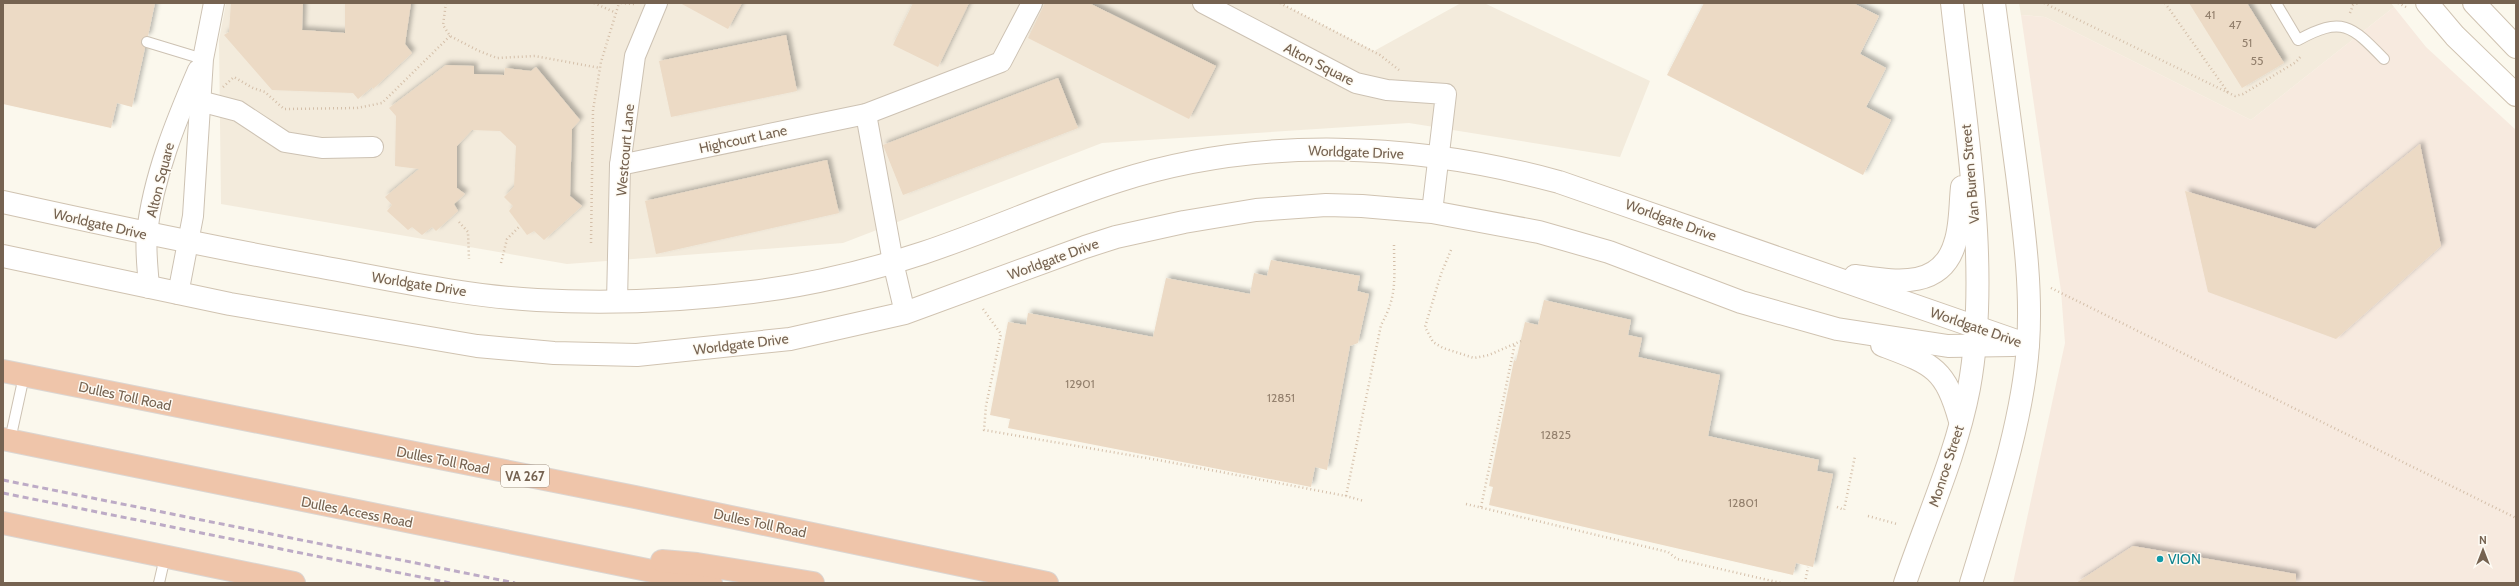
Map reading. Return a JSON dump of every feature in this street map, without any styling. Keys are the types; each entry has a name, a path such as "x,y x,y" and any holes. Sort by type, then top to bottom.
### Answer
{"highway":[{"name":"Dulles Toll Road","path":"3,371 636,497 1047,583"},
{"name":"Dulles Access Road","path":"7,440 711,583"},
{"path":"3,523 294,583"},
{"path":"568,554 697,564 813,583"}],"street":[{"name":"Alton Square","path":"178,294 193,216 202,97 203,59 214,3"},
{"name":"Westcourt Lane","path":"617,302 620,165 635,56 657,3"},
{"name":"Highcourt Lane","path":"620,165 866,114 1001,62 1032,3"},
{"name":"Alton Square","path":"1203,3 1356,83 1387,90 1446,94 1432,212"},
{"name":"Van Buren Street","path":"1952,3 1967,138 1976,251 1976,337"},
{"path":"1971,583 2010,443 2025,375 2028,345 2029,302 2025,237 1994,3"},
{"path":"2474,3 2516,47"},
{"path":"2417,5 2455,36 2516,95"},
{"name":"Alton Square","path":"149,288 147,234 151,211 173,129 202,97"},
{"path":"202,97 238,111 285,142 322,148 373,147"},
{"path":"866,114 893,262 905,313"},
{"path":"1814,271 1905,281 1925,277 1936,270 1948,259 1955,243 1967,138"},
{"name":"Worldgate Drive","path":"3,202 188,243 454,290 533,300 617,302 671,301 755,292 831,279 893,262 1121,180 1189,163 1294,150 1366,150 1438,156 1493,165 1559,182 1814,271 1976,337 2028,345"},
{"name":"Worldgate Drive","path":"3,256 178,294 477,346 554,353 637,355 790,339 905,313 1085,247 1184,222 1256,210 1326,205 1362,206 1432,212 1505,225 1574,241 1610,252 1741,302 1837,328 1948,346 1976,337"},
{"path":"1837,328 1912,357 1933,368 1942,375 1951,391 1961,422"},
{"name":"Monroe Street","path":"1905,583 1941,486 1961,422 1976,337"}],"lane":[{"path":"2276,3 2298,40 2324,27 2338,26 2359,35 2384,59"},
{"path":"147,42 203,59"},
{"path":"7,440 24,376"},
{"path":"160,583 165,557"}],"path":[{"path":"446,3 443,25 450,36 497,58 535,56 600,68"},
{"path":"594,3 614,12"},
{"path":"591,244 592,117 600,68 614,12 620,3 634,5 635,3"},
{"path":"1280,3 1380,55 1400,70 1405,80 1405,92"},
{"path":"2044,3 2229,95 2243,94 2296,62 2303,53"},
{"path":"2165,3 2229,95"},
{"path":"2348,16 2353,5 2358,3"},
{"path":"2398,3 2417,5"},
{"path":"202,97 234,77 253,88 265,92 284,109 357,108 382,103 450,36"},
{"path":"460,222 468,232 469,259"},
{"path":"501,263 507,239 519,227"},
{"path":"1346,496 1381,325 1390,310 1395,294 1394,244"},
{"path":"1451,250 1441,274 1425,327 1434,342 1443,348 1474,358 1489,355 1520,341"},
{"path":"2051,288 2516,518"},
{"path":"983,309 1001,334 986,406 984,430 1158,460 1346,496 1364,501"},
{"path":"1481,507 1515,343"},
{"path":"1837,507 1844,510 1855,456"},
{"path":"1466,504 1614,538 1668,552 1677,559 1781,583"},
{"path":"1868,516 1897,524"},
{"path":"1805,583 1808,567"}],"shaded area":[{"path":"226,3 1280,3 1374,51 1461,3 1484,3 1650,81 1620,157 1409,123 1102,143 843,243 567,264 221,204 219,40"},
{"path":"2019,3 2391,3 2394,7 2251,120 2045,17 2021,15"},
{"path":"2394,7 2426,47 2516,130 2516,583 2013,583 2065,343 2061,291 2021,15 2045,17 2251,120"}],"building":[{"path":"3,3 155,3 148,36 141,40 145,48 132,107 117,103 111,128 3,104"},
{"path":"231,3 303,3 302,30 345,33 345,3 411,3 405,44 412,53 373,89 372,87 358,99 353,93 272,90 224,35 229,32"},
{"path":"680,3 742,3 728,29"},
{"path":"913,3 969,3 938,67 893,45"},
{"path":"1045,3 1089,3 1216,66 1189,119 1028,38"},
{"path":"1704,3 1853,3 1879,16 1860,54 1886,68 1866,107 1891,120 1863,175 1667,75"},
{"path":"2189,3 2247,3 2284,63 2242,88"},
{"path":"786,35 797,91 671,117 659,61"},
{"path":"446,65 474,66 474,74 504,75 505,68 531,71 536,67 580,120 572,129 570,196 582,206 544,240 534,231 527,235 509,211 513,206 504,197 514,187 516,146 500,131 472,130 457,146 457,188 465,194 454,204 458,211 436,231 432,227 422,235 412,227 408,230 387,211 392,205 385,197 419,169 395,166 396,116 389,108"},
{"path":"1058,78 1078,128 903,195 883,145"},
{"path":"2420,144 2441,246 2336,339 2208,292 2185,191 2315,229"},
{"path":"827,160 839,213 656,254 645,201"},
{"path":"1271,260 1360,276 1357,291 1369,294 1358,343 1350,346 1327,470 1315,467 1311,487 1008,428 1010,419 990,415 1008,322 1026,325 1028,313 1153,337 1166,278 1250,294 1254,273 1267,276"},
{"path":"1544,300 1631,320 1628,335 1642,338 1638,357 1720,375 1708,436 1819,460 1817,471 1833,474 1813,567 1796,563 1793,575 1489,505 1493,487 1489,486 1514,360 1516,361 1525,322 1538,325"},
{"name":"VION","path":"2133,546 2296,574 2296,583 2076,583"}],"railway":[{"path":"3,480 515,583"},
{"path":"3,493 450,583"}],"place":[{"name":"VION","path":"2160,559"}]}
